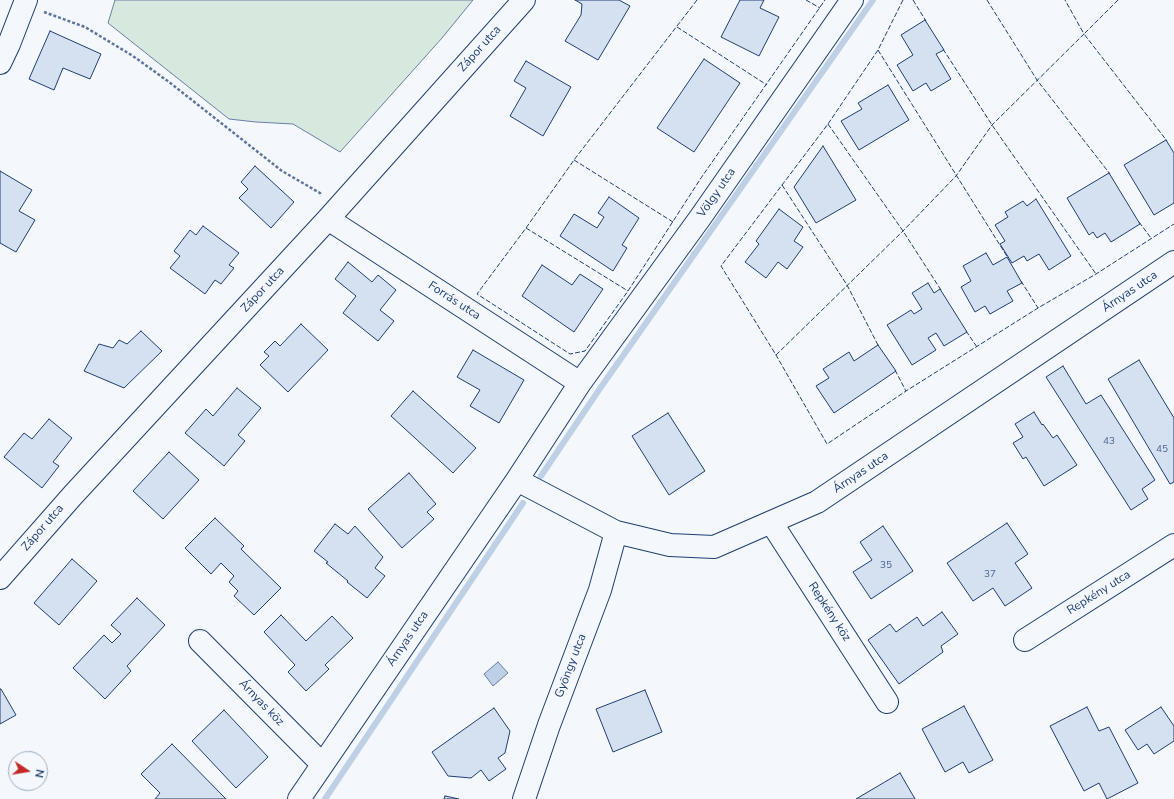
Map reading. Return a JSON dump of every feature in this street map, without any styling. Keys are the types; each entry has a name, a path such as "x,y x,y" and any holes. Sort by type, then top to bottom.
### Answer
{"street":[{"name":"Zápor utca","path":"0,578 73,495 328,220 524,0"},
{"name":"Völgy utca","path":"580,383 700,218 852,0"},
{"path":"3,49 26,2"},
{"name":"Forrás utca","path":"328,220 580,383"},
{"name":"Árnyas utca","path":"517,480 616,532 670,545 714,547 817,502 1174,262"},
{"name":"Árnyas utca","path":"299,799 517,480 580,383"},
{"name":"Repkény köz","path":"771,522 887,702"},
{"name":"Gyöngy utca","path":"524,799 549,725 600,590 616,532"},
{"name":"Repkény utca","path":"1025,640 1174,545"},
{"name":"Árnyas köz","path":"200,641 322,764"}],"path":[{"path":"26,2 85,27 133,56 181,91 282,171 320,193 328,220"}],"shaded area":[{"path":"115,0 473,0 442,38 340,152 293,124 229,119 108,23"}],"water":[{"path":"498,662 508,673 493,686 484,674"}],"building":[{"path":"575,0 619,0 630,6 598,60 565,41 581,15 582,4"},
{"path":"740,0 764,0 760,8 779,17 759,56 721,37"},
{"path":"925,20 944,50 936,54 951,79 931,91 926,83 913,91 897,65 913,55 901,35"},
{"path":"50,31 101,54 90,79 63,68 54,90 29,79"},
{"path":"704,59 740,83 694,152 657,128"},
{"path":"526,61 571,87 543,136 510,116 526,88 514,81"},
{"path":"888,85 909,120 859,150 841,121 862,109 858,103"},
{"path":"1166,140 1174,153 1174,203 1154,215 1124,165"},
{"path":"823,146 856,200 816,223 794,187"},
{"path":"255,166 294,202 271,228 239,198 248,189 241,182"},
{"path":"0,171 32,190 19,211 35,220 16,252 0,243"},
{"path":"1109,173 1140,224 1111,242 1105,233 1097,238 1093,232 1089,235 1067,198"},
{"path":"609,197 639,218 622,245 627,248 613,271 560,236 574,214 597,228 604,217 598,213"},
{"path":"1036,199 1071,256 1049,270 1039,254 1027,261 1024,256 1012,263 1000,244 1005,241 995,225 1008,217 1005,212 1023,201 1027,206"},
{"path":"779,209 803,227 794,241 803,247 787,269 778,262 766,278 745,262 759,244 756,241"},
{"path":"203,226 239,253 229,265 234,268 221,284 215,280 205,294 170,268 180,256 174,251 190,230 196,235"},
{"path":"986,253 993,265 1007,257 1022,283 1007,291 1013,301 990,314 985,306 975,312 961,287 971,281 963,266"},
{"path":"348,262 372,282 378,275 396,290 380,310 394,321 378,341 343,313 356,296 335,279"},
{"path":"542,265 572,285 580,274 603,289 574,332 522,296"},
{"path":"928,283 934,293 940,289 967,332 944,346 936,333 928,338 936,350 912,365 887,325 911,310 914,314 922,309 912,293"},
{"path":"301,324 328,350 288,392 260,365 269,356 264,352 275,341 280,346"},
{"path":"141,331 162,351 124,388 84,371 99,344 113,348 119,340 127,344"},
{"path":"878,345 896,371 834,413 816,386 829,378 823,369 849,352 854,361"},
{"path":"473,350 524,380 499,423 470,406 480,390 457,377"},
{"path":"1139,360 1174,418 1174,482 1170,484 1108,379"},
{"path":"1063,366 1086,404 1101,395 1155,480 1142,489 1148,499 1131,510 1046,377"},
{"path":"237,388 261,408 238,435 245,441 224,466 185,433 206,409 213,416"},
{"path":"413,391 476,448 453,473 391,416"},
{"path":"1034,412 1042,425 1043,424 1053,438 1057,435 1077,465 1044,486 1026,457 1023,459 1013,443 1023,437 1015,424"},
{"path":"668,413 705,471 669,495 632,436"},
{"path":"49,419 72,438 53,462 59,466 42,488 4,457 24,433 32,439"},
{"path":"169,452 199,480 163,519 133,491"},
{"path":"409,473 436,504 427,512 434,519 402,548 368,509"},
{"path":"215,518 244,546 241,549 281,588 254,615 234,596 238,591 229,582 234,576 221,563 211,574 185,548"},
{"path":"1007,523 1028,554 1015,563 1032,588 1005,606 993,588 973,601 947,563"},
{"path":"335,524 348,534 355,526 383,557 375,568 385,576 367,598 347,582 348,581 326,563 328,562 314,551"},
{"path":"883,526 913,571 871,599 853,572 872,560 860,542"},
{"path":"72,559 97,581 59,625 34,603"},
{"path":"137,598 165,625 127,666 131,671 105,699 73,668 104,635 112,643 121,634 111,625"},
{"path":"942,612 958,634 941,646 943,652 899,684 868,640 890,624 896,632 917,617 923,626"},
{"path":"281,615 306,641 332,616 353,638 325,665 329,669 306,691 288,672 295,665 264,632"},
{"path":"0,689 16,715 0,724"},
{"path":"645,690 662,732 613,752 596,709"},
{"path":"964,706 993,760 969,773 963,762 945,772 922,729"},
{"path":"1087,707 1099,731 1109,727 1138,783 1107,799 1099,783 1084,791 1050,726"},
{"path":"1161,707 1174,726 1174,741 1154,754 1147,744 1138,750 1125,730"},
{"path":"494,708 510,731 505,753 498,758 506,769 489,781 481,770 471,778 448,776 432,752"},
{"path":"224,710 268,757 236,788 192,741"},
{"path":"172,744 226,799 155,799 160,793 141,774"},
{"path":"900,773 915,799 856,799"},
{"path":"445,796 459,799 444,799"}],"waterway":[{"path":"541,476 601,387 873,0"},
{"path":"325,799 523,503"}],"fence":[{"path":"697,0 574,160 477,294 570,354 585,351 628,291 701,178 825,0"},
{"path":"806,0 820,8"},
{"path":"903,0 878,50 828,124 721,266 776,355 827,444 906,391 1174,224"},
{"path":"913,0 926,21"},
{"path":"987,0 1037,80 1110,174"},
{"path":"776,355 903,231 956,176 992,125 1084,34 1065,0"},
{"path":"1118,0 1084,34 1167,141"},
{"path":"677,27 767,85"},
{"path":"943,49 992,125 1096,274"},
{"path":"878,50 1008,258"},
{"path":"828,124 903,231 941,290"},
{"path":"574,160 673,222"},
{"path":"782,185 847,285 879,347"},
{"path":"1139,222 1151,238"},
{"path":"526,228 628,291"},
{"path":"1021,281 1038,308"},
{"path":"966,331 977,347"},
{"path":"895,370 906,391"}]}
